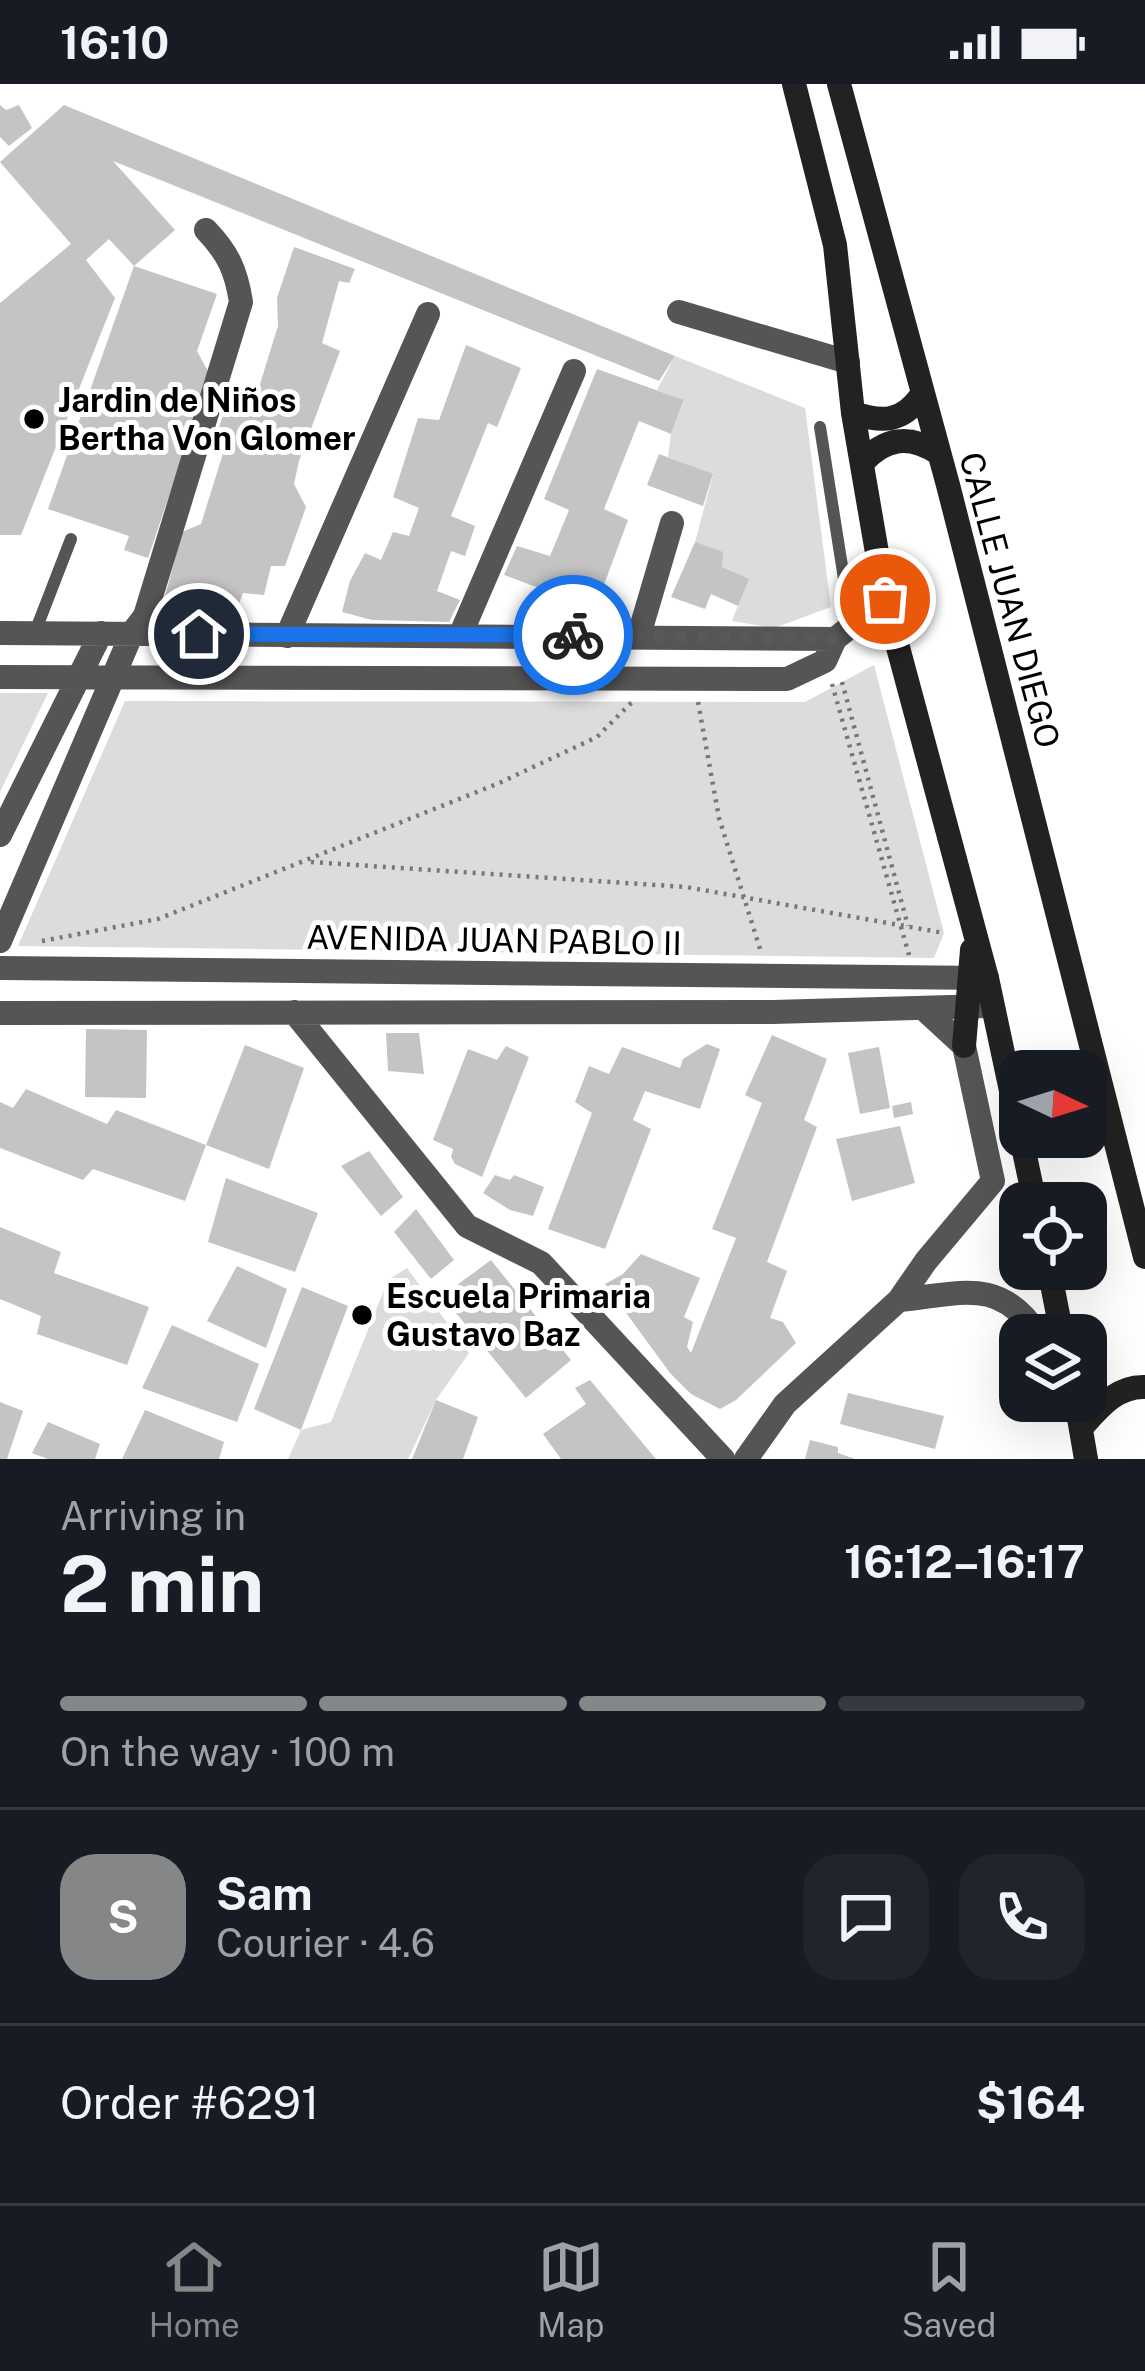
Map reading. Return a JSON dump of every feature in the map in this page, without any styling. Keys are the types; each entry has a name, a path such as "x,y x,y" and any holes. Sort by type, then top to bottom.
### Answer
{"main road":[{"path":"794,84 835,245 853,413 885,599 974,929 979,978 964,1046"},
{"name":"CALLE JUAN DIEGO","path":"839,84 1145,1257"},
{"path":"853,413 891,420 909,412 921,395"},
{"path":"863,462 876,448 894,441 919,441 938,453"},
{"path":"972,1007 999,1079"},
{"path":"1081,1428 1109,1398 1137,1385 1145,1387"},
{"path":"1080,1422 1087,1459"}],"street":[{"path":"0,941 139,625 241,302 227,252 206,230"},
{"path":"680,312 848,362"},
{"path":"287,636 428,314"},
{"path":"460,635 574,371"},
{"path":"639,635 672,523"},
{"path":"0,677 787,680 885,599"},
{"path":"0,633 101,633 139,625 287,636 639,635 837,641"},
{"path":"0,835 101,633"},
{"name":"AVENIDA JUAN PABLO II","path":"0,968 979,978"},
{"path":"0,1013 972,1007"},
{"path":"746,1459 785,1404 899,1300 993,1181 964,1046 925,1010"},
{"path":"294,1012 467,1226 541,1264 723,1459"},
{"path":"899,1300 981,1292 1004,1299 1024,1314"}],"lane":[{"path":"820,427 837,641"},
{"path":"35,633 71,539"}],"path":[{"path":"837,641 916,978"},
{"path":"842,682 905,926"},
{"path":"42,941 158,919 497,784 597,737 632,702"},
{"path":"698,702 719,818 762,958"},
{"path":"305,861 686,887 944,933"}],"shaded area":[{"path":"675,356 805,408 831,607 774,628 732,621 748,579 722,567 695,542 713,475 668,457 684,401 657,390"},
{"path":"874,665 944,933 934,958 18,946 125,701 805,702"},
{"path":"0,693 48,693 0,792"},
{"path":"407,1268 469,1353 436,1400 408,1459 288,1459 301,1430 331,1422 388,1280"}],"building":[{"path":"0,105 6,110 19,105 32,128 9,146 0,137"},
{"path":"64,105 675,356 659,381 113,161 175,230 134,266 109,239 86,260 115,298 21,535 0,535 0,303 71,244 0,162"},
{"path":"294,247 355,269 349,283 339,281 322,343 340,351 299,461 294,484 306,507 285,566 271,566 264,595 243,593 236,612 162,608 182,532 201,524 225,447 215,439 226,406 251,413 278,326 277,298"},
{"path":"134,266 217,294 197,351 210,375 148,558 124,550 129,536 48,509"},
{"path":"466,345 521,368 497,427 488,423 451,516 475,526 465,556 451,551 437,591 460,600 449,622 372,620 342,612 350,581 365,553 381,560 393,532 409,536 419,508 393,497 418,418 439,420"},
{"path":"597,369 684,400 671,434 639,421 604,509 628,520 595,609 504,575 517,546 550,556 569,510 544,499"},
{"path":"659,454 713,474 703,506 647,485"},
{"path":"695,542 723,552 722,567 749,579 738,606 711,594 705,609 671,597"},
{"path":"86,1029 147,1030 146,1098 85,1097"},
{"path":"386,1033 419,1033 424,1074 388,1071"},
{"path":"772,1035 827,1059 804,1120 817,1127 767,1262 787,1271 770,1318 783,1322 796,1343 736,1400 720,1409 691,1394 670,1373 605,1284 623,1274 641,1254 700,1278 684,1317 693,1322 687,1347 691,1353 736,1238 712,1229 762,1103 745,1095"},
{"path":"707,1044 720,1049 700,1109 645,1091 633,1120 651,1129 605,1249 548,1229 592,1113 575,1102 589,1066 609,1074 622,1047 680,1068 683,1059"},
{"path":"245,1045 304,1068 269,1169 206,1145"},
{"path":"506,1046 529,1057 482,1177 455,1164 453,1149 433,1140 468,1049 497,1060"},
{"path":"879,1047 890,1108 860,1114 848,1053"},
{"path":"26,1089 107,1124 116,1110 206,1145 185,1201 93,1169 83,1180 0,1148 0,1102 13,1108"},
{"path":"911,1102 913,1114 894,1118 892,1106"},
{"path":"900,1126 915,1183 852,1201 836,1139"},
{"path":"369,1151 403,1197 381,1216 341,1166"},
{"path":"495,1175 510,1180 514,1175 544,1187 533,1216 510,1210 483,1193"},
{"path":"226,1178 318,1213 295,1272 208,1242"},
{"path":"416,1209 454,1260 431,1279 394,1232"},
{"path":"0,1227 61,1252 54,1273 149,1307 127,1365 37,1334 41,1316 0,1299"},
{"path":"491,1260 571,1360 526,1398 442,1296"},
{"path":"237,1266 287,1289 266,1348 207,1321"},
{"path":"302,1287 348,1306 301,1430 254,1409"},
{"path":"172,1325 259,1364 237,1422 142,1388"},
{"path":"590,1380 656,1459 561,1459 543,1434 586,1404 575,1388"},
{"path":"848,1393 944,1416 935,1449 840,1424"},
{"path":"436,1400 478,1417 463,1459 412,1459"},
{"path":"0,1402 23,1411 7,1459 0,1459"},
{"path":"145,1410 224,1442 219,1459 122,1459"},
{"path":"48,1422 100,1444 95,1459 48,1459 32,1453"},
{"path":"810,1440 838,1447 838,1453 855,1459 805,1459"}],"way so far":[{"path":"573,635 835,639 885,599"}],"place":[{"name":"Jardin de Niños Bertha Von Glomer","path":"34,419"},
{"name":"Escuela Primaria Gustavo Baz","path":"362,1315"}],"route":[{"path":"199,634 573,635"}]}
